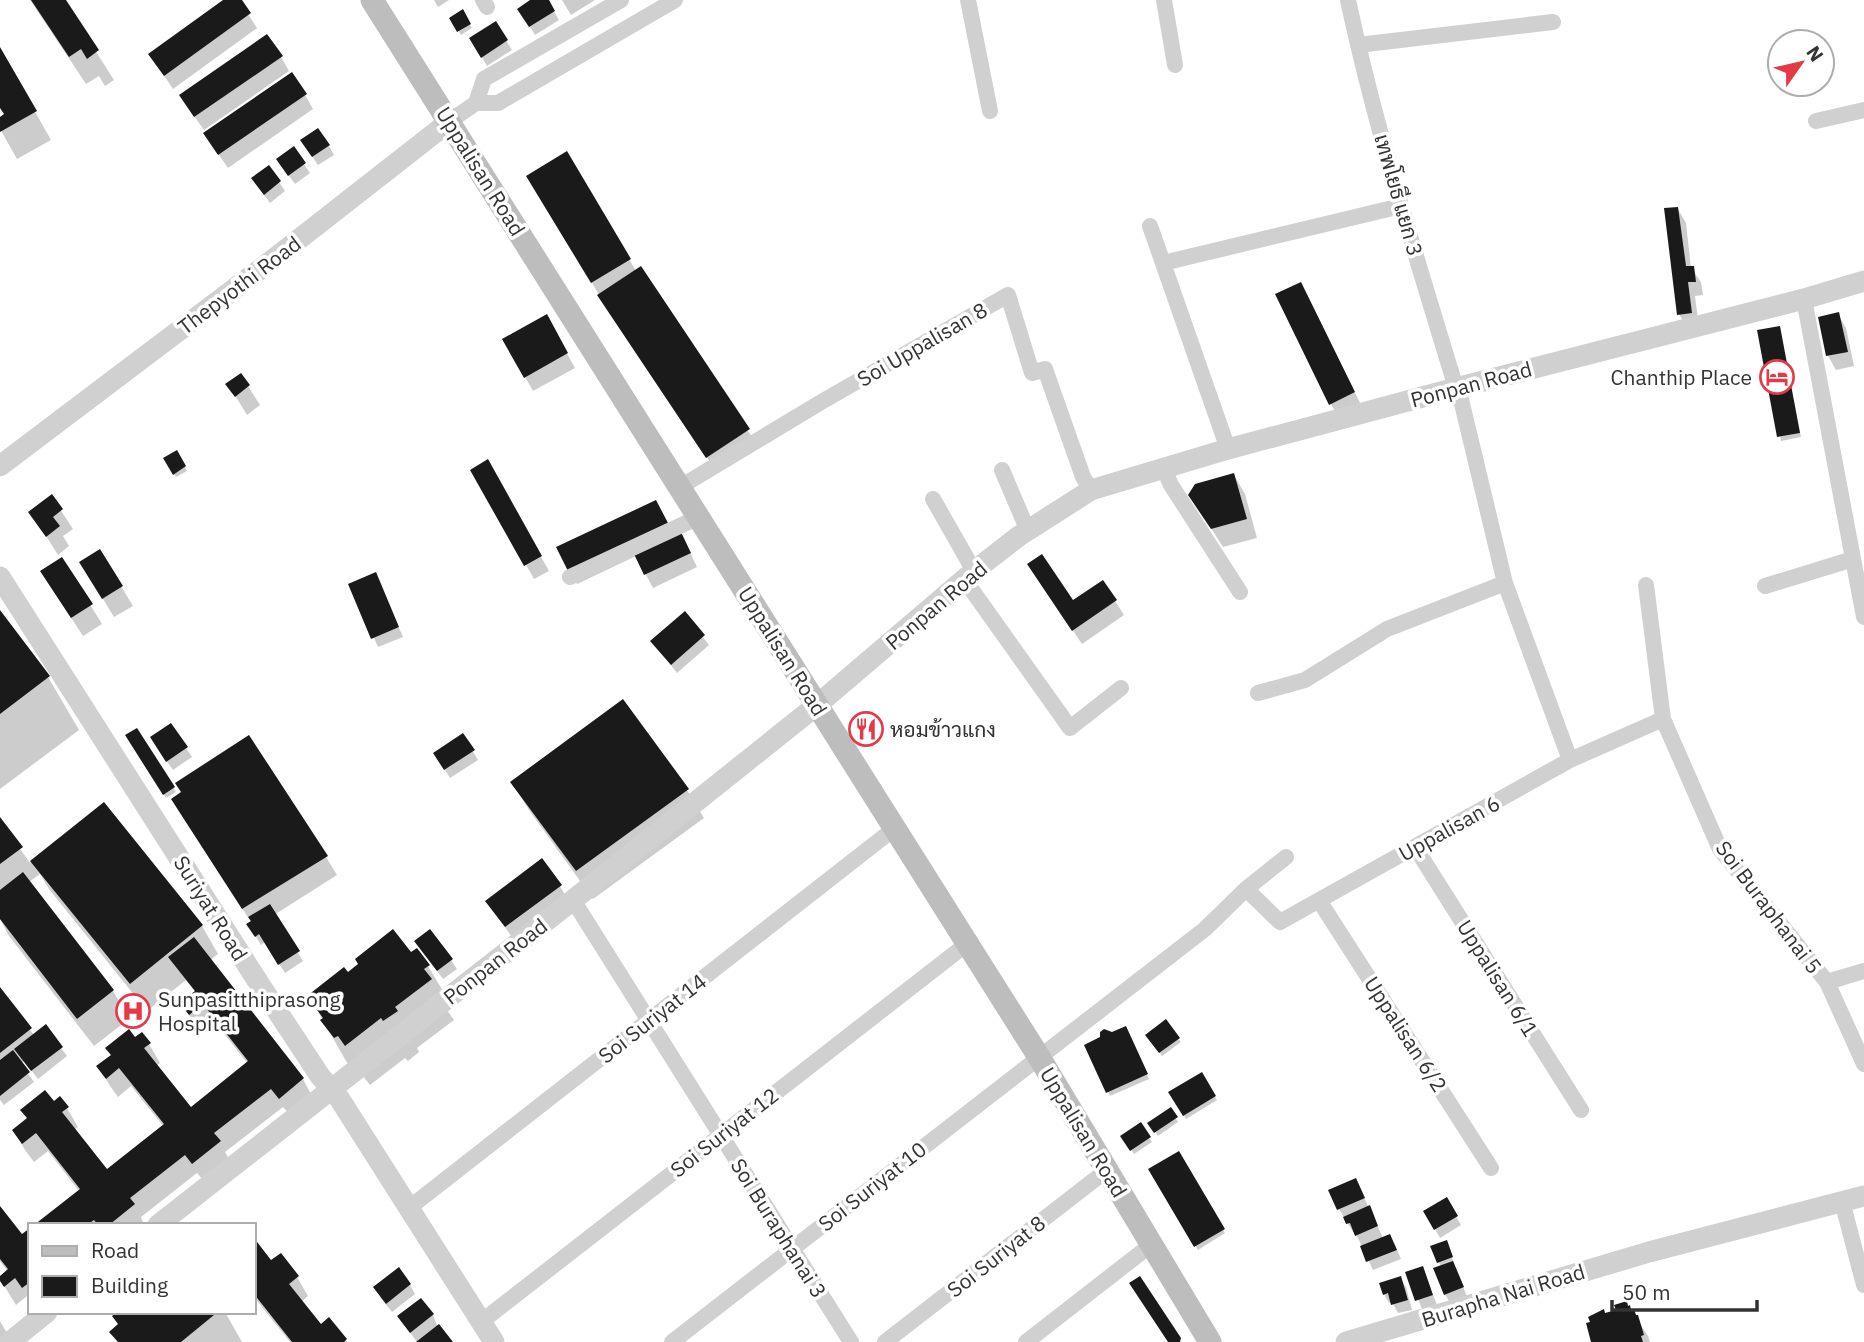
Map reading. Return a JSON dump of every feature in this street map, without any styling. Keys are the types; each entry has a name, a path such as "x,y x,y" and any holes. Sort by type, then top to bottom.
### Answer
{"main road":[{"name":"Uppalisan Road","path":"372,0 968,943 1210,1342"}],"street":[{"name":"Thepyothi Road","path":"476,103 484,79 621,0"},
{"name":"Thepyothi Road","path":"0,466 476,103 498,103 675,0"},
{"path":"968,0 990,111"},
{"path":"1164,0 1175,65"},
{"name":"เทพโยธี แยก 3","path":"1348,0 1357,45 1401,206 1457,387 1504,583 1570,760"},
{"path":"1357,45 1553,22"},
{"path":"1816,121 1864,110"},
{"path":"1163,263 1401,206"},
{"path":"1150,226 1228,449"},
{"name":"Ponpan Road","path":"161,1223 817,705 969,575 1028,531 1091,490 1228,449 1457,387 1804,299 1864,281"},
{"name":"Soi Uppalisan 8","path":"680,487 1008,295 1032,373 1045,369 1083,477 1091,490"},
{"path":"1804,299 1864,617"},
{"path":"1164,469 1171,485 1240,592"},
{"path":"1002,470 1028,531"},
{"path":"933,499 969,575 1070,728 1121,688"},
{"path":"570,577 699,517"},
{"path":"1765,586 1853,559"},
{"name":"Suriyat Road","path":"0,577 262,988 320,1076 331,1088 494,1342"},
{"path":"1258,693 1305,680 1387,629 1504,583"},
{"name":"Soi Buraphanai 5","path":"1646,585 1663,719 1720,849 1827,982 1864,1064"},
{"name":"Uppalisan 6","path":"1247,889 1280,922 1570,760 1663,719"},
{"name":"Soi Suriyat 14","path":"409,1208 895,828"},
{"name":"Uppalisan 6/1","path":"1415,847 1581,1110"},
{"path":"1039,1058 1205,929 1286,857"},
{"name":"Soi Buraphanai 3","path":"573,900 851,1342"},
{"name":"Uppalisan 6/2","path":"1320,902 1491,1168"},
{"name":"Soi Suriyat 12","path":"481,1322 968,943"},
{"path":"1827,982 1864,971"},
{"name":"Soi Suriyat 10","path":"672,1342 1039,1058"},
{"name":"Soi Suriyat 8","path":"885,1342 1107,1170"},
{"name":"Burapha Nai Road","path":"1346,1342 1649,1252 1864,1196"},
{"path":"1842,1201 1864,1285"},
{"path":"1026,1342 1152,1244"},
{"path":"10,1342 45,1314"}],"building":[{"path":"31,0 66,0 99,50 87,59 81,49 69,57"},
{"path":"223,0 242,0 251,13 164,76 148,54"},
{"path":"530,0 549,0 555,11 529,27 517,9"},
{"path":"463,9 471,24 457,32 449,18"},
{"path":"496,21 508,40 481,58 469,38"},
{"path":"267,34 283,56 194,117 179,95"},
{"path":"0,47 37,111 0,132 0,117 4,114 0,108"},
{"path":"292,72 307,94 218,155 203,133"},
{"path":"318,128 330,145 312,157 300,140"},
{"path":"294,146 306,163 288,176 276,159"},
{"path":"567,151 631,259 591,283 526,176"},
{"path":"269,165 281,181 264,195 251,178"},
{"path":"1678,207 1686,266 1694,266 1696,282 1688,282 1692,313 1677,315 1664,208"},
{"path":"641,266 750,429 706,458 597,295"},
{"path":"1301,282 1355,392 1329,405 1275,294"},
{"path":"1839,312 1848,352 1826,356 1818,317"},
{"path":"547,314 568,353 524,378 502,339"},
{"path":"1780,326 1800,433 1777,437 1757,330"},
{"path":"241,373 250,385 235,397 225,384"},
{"path":"177,450 186,466 173,475 163,458"},
{"path":"488,459 542,556 524,566 470,470"},
{"path":"1234,473 1247,519 1211,529 1188,495 1195,484"},
{"path":"52,494 63,509 53,517 60,526 46,537 28,512"},
{"path":"656,500 668,523 568,571 556,547"},
{"path":"681,532 691,553 644,575 634,554"},
{"path":"100,549 123,586 102,599 79,562"},
{"path":"1042,554 1073,600 1103,580 1117,600 1072,631 1027,564"},
{"path":"62,557 93,604 71,618 40,571"},
{"path":"376,572 399,627 371,639 348,584"},
{"path":"0,610 50,676 0,714"},
{"path":"685,611 705,635 671,665 650,641"},
{"path":"623,699 689,789 576,871 510,782"},
{"path":"171,723 188,747 166,762 150,737"},
{"path":"137,728 175,787 163,795 125,735"},
{"path":"463,733 475,750 444,770 433,753"},
{"path":"249,735 328,856 242,909 171,799 181,792 175,783"},
{"path":"104,802 203,925 130,984 30,861"},
{"path":"0,817 23,847 0,864"},
{"path":"542,858 562,885 505,927 485,901"},
{"path":"23,872 114,990 77,1019 0,919 0,890"},
{"path":"270,904 300,951 278,965 259,934 255,937 246,924 251,921 248,917"},
{"path":"393,929 411,952 417,948 430,965 424,969 432,979 395,1007 398,1011 383,1021 381,1018 345,1046 338,1036 334,1038 320,1020 323,1018 307,996 344,967 348,972 358,964 355,959"},
{"path":"430,929 453,959 437,971 414,941"},
{"path":"194,937 304,1078 279,1099 271,1089 214,1133 221,1141 192,1164 185,1155 130,1198 135,1204 111,1223 96,1223 94,1220 90,1223 37,1223 80,1189 36,1133 22,1144 12,1130 27,1118 20,1110 45,1090 54,1101 60,1096 69,1107 62,1112 107,1169 164,1124 119,1068 106,1079 96,1066 111,1055 105,1048 129,1029 135,1037 142,1032 151,1043 144,1048 191,1107 248,1061 203,1004 189,1015 180,1003 195,991 168,957"},
{"path":"0,987 32,1028 0,1053"},
{"path":"1166,1019 1180,1038 1159,1053 1145,1035"},
{"path":"46,1024 63,1047 31,1071 14,1049"},
{"path":"1126,1026 1148,1074 1106,1093 1084,1045 1100,1037 1100,1032 1104,1029 1112,1032"},
{"path":"13,1050 30,1072 0,1096 0,1060"},
{"path":"1202,1072 1216,1096 1183,1116 1168,1092"},
{"path":"1171,1107 1178,1117 1154,1133 1147,1123"},
{"path":"1141,1122 1151,1137 1130,1151 1120,1136"},
{"path":"1179,1151 1225,1229 1194,1247 1148,1169"},
{"path":"1356,1178 1365,1198 1337,1210 1328,1190"},
{"path":"1447,1197 1458,1216 1434,1230 1423,1211"},
{"path":"1370,1205 1378,1226 1355,1236 1350,1223 1346,1224 1343,1217"},
{"path":"0,1206 22,1234 28,1230 28,1284 22,1288 15,1278 4,1287 0,1276 8,1269 0,1259"},
{"path":"1390,1234 1397,1250 1366,1262 1360,1246"},
{"path":"1447,1240 1453,1257 1437,1263 1430,1246"},
{"path":"256,1241 271,1260 281,1253 299,1276 289,1284 321,1324 329,1317 347,1339 344,1342 292,1342 256,1297"},
{"path":"1453,1261 1464,1287 1444,1295 1433,1268"},
{"path":"1423,1266 1433,1295 1415,1301 1405,1272"},
{"path":"399,1267 411,1284 386,1304 373,1287"},
{"path":"1140,1276 1181,1338 1180,1342 1168,1342 1129,1283"},
{"path":"1401,1276 1408,1300 1391,1305 1388,1293 1383,1295 1379,1283"},
{"path":"421,1298 434,1314 410,1333 397,1316"},
{"path":"1627,1301 1631,1310 1634,1309 1638,1315 1644,1335 1641,1336 1643,1342 1591,1342 1586,1323 1590,1322 1588,1317 1604,1309 1605,1313 1616,1310 1614,1305"},
{"path":"214,1315 181,1342 118,1342 109,1332 118,1324 112,1316"},
{"path":"439,1324 453,1342 416,1342"}],"place":[{"name":"Chanthip Place","path":"1777,377"},
{"name":"หอมข้าวแกง","path":"866,729"},
{"name":"Sunpasitthiprasong Hospital","path":"133,1011"}]}
